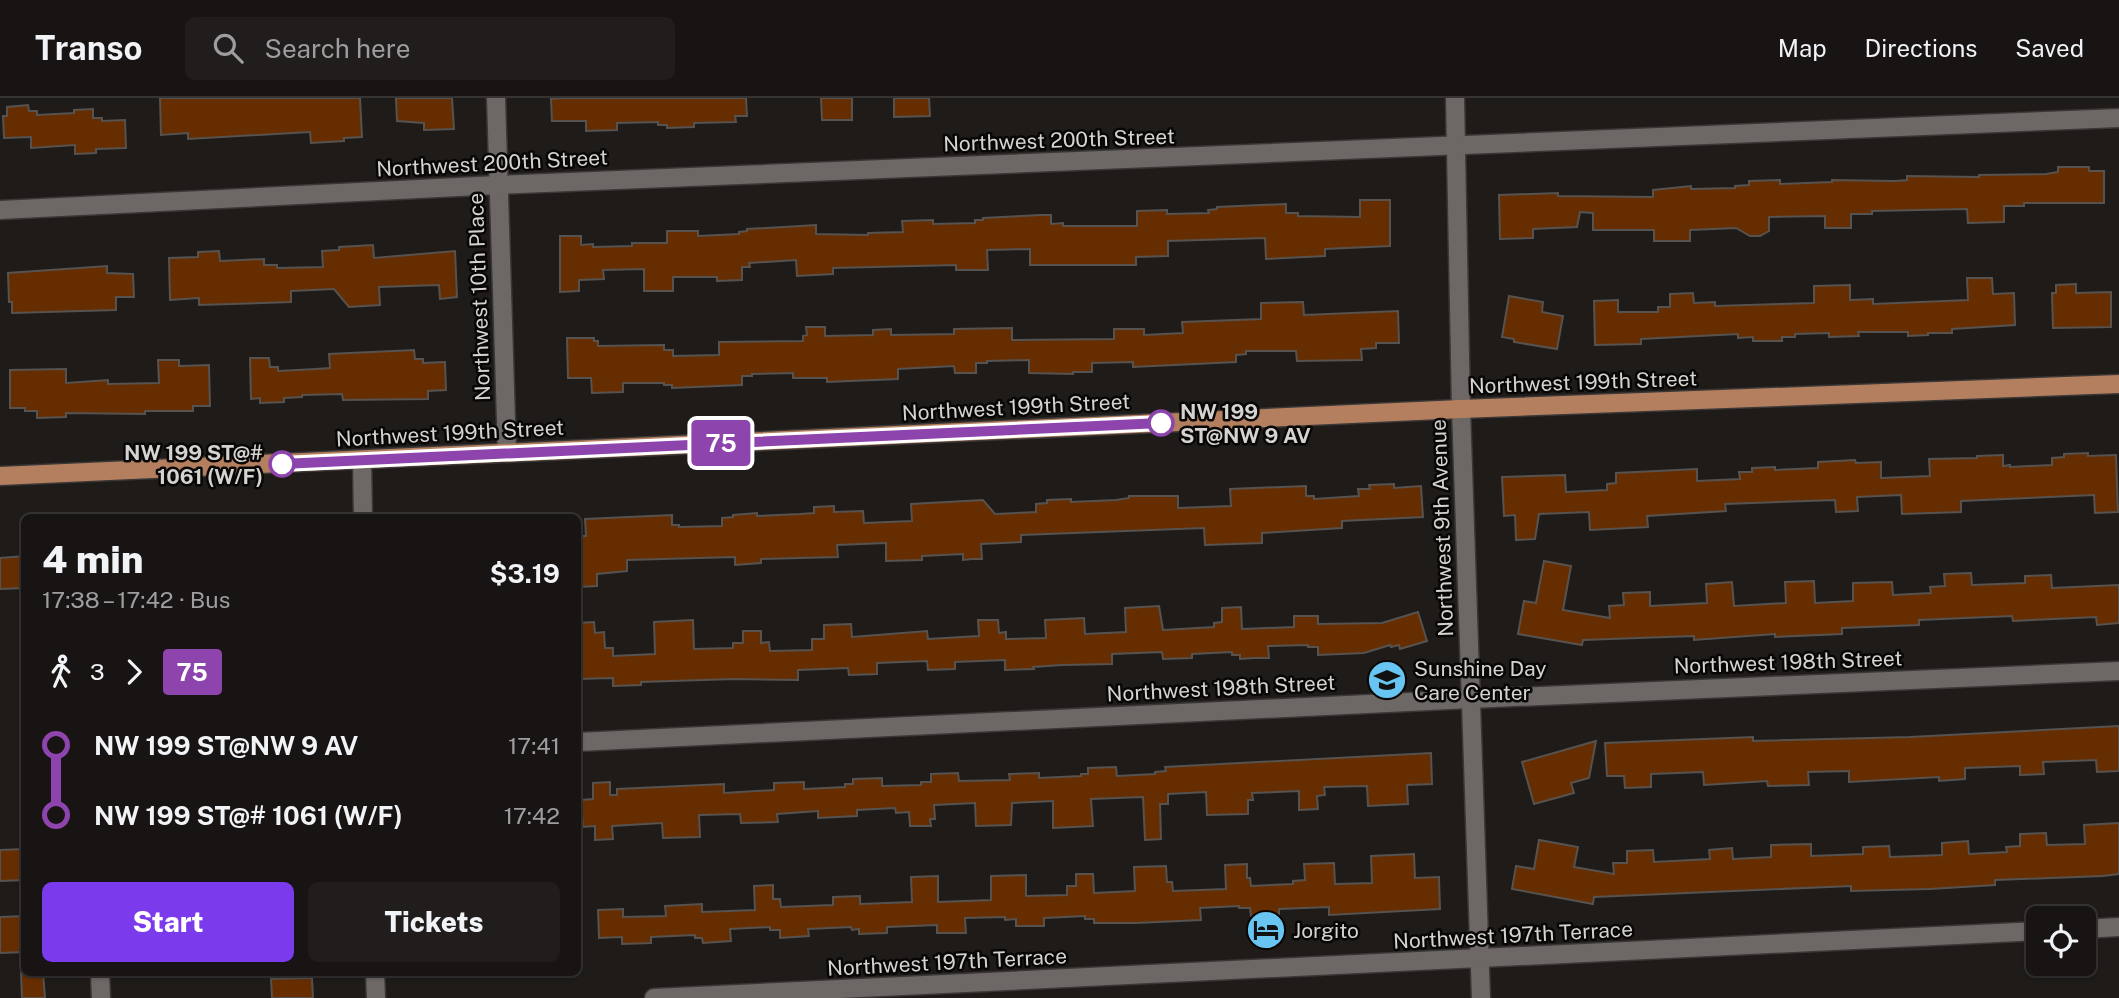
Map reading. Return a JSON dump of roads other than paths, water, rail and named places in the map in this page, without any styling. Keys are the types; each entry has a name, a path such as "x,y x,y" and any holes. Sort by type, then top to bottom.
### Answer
{"main road":[{"name":"Northwest 199th Street","path":"0,476 1461,409 2119,384"}],"street":[{"name":"Northwest 10th Place","path":"496,98 507,453"},
{"name":"Northwest 9th Avenue","path":"1455,98 1461,409 1481,998"},
{"name":"Northwest 200th Street","path":"0,210 498,185 2119,118"},
{"path":"362,460 363,514"},
{"name":"Northwest 198th Street","path":"581,742 2119,671"},
{"path":"2096,928 2119,927"},
{"name":"Northwest 197th Terrace","path":"654,998 2026,932"},
{"path":"100,976 101,998"},
{"path":"375,976 376,998"}],"place":[{"name":"NW 199 ST@NW 9 AV","path":"1161,423"},
{"name":"NW 199 ST@# 1061 (W/F)","path":"282,464"},
{"name":"Sunshine Day Care Center","path":"1387,680"},
{"name":"Jorgito","path":"1266,930"}]}
